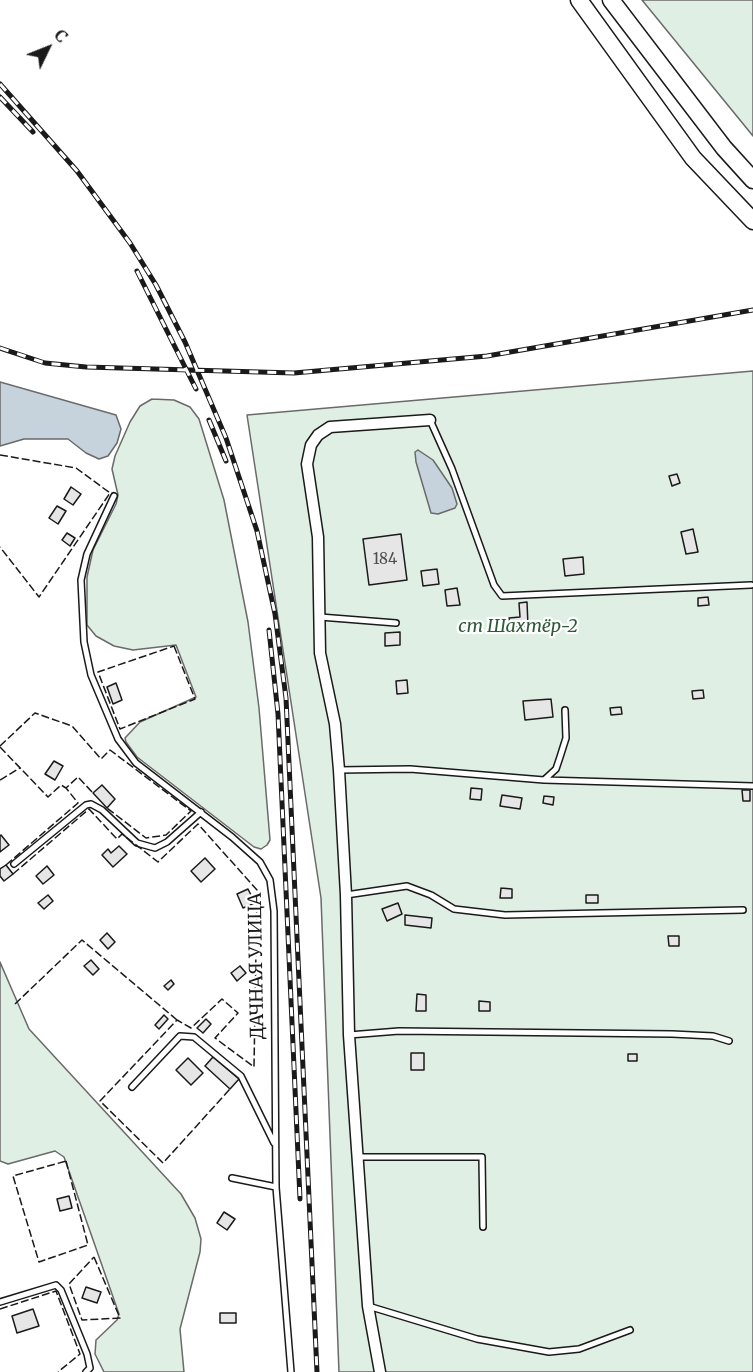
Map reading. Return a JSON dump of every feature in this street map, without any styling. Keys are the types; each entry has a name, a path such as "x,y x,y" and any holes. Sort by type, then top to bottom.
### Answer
{"highway":[{"path":"579,0 693,158 753,221"},
{"path":"611,0 724,148 753,180"}],"street":[{"path":"380,1372 368,1306 350,1035 339,770 335,724 320,653 318,537 307,464 311,445 318,435 330,427 430,420"}],"lane":[{"path":"430,420 452,469 494,585 502,596 751,585"},
{"name":"ДАЧНАЯ УЛИЦА","path":"114,496 87,554 81,580 84,642 91,675 118,739 127,753 136,763 201,812 260,862 270,880 274,911 276,1187 291,1372"},
{"path":"320,617 396,623"},
{"path":"544,780 556,769 560,758 566,738 566,710"},
{"path":"339,770 410,769 544,780 753,786"},
{"path":"14,864 86,805 92,804 102,810 137,843 155,848 167,842 201,812"},
{"path":"346,896 407,886 431,895 454,909 505,915 743,910"},
{"path":"350,1035 399,1031 672,1034 713,1036 729,1041"},
{"path":"132,1087 180,1036 194,1037 242,1076 275,1147"},
{"path":"358,1157 482,1157 483,1227"},
{"path":"232,1178 276,1187"},
{"path":"0,1302 56,1285 62,1290 87,1354 90,1368 86,1372"},
{"path":"368,1306 477,1340 549,1352 579,1349 630,1330"}],"green space":[{"path":"642,0 753,0 753,136"},
{"name":"ст Шахтёр-2","path":"753,371 753,1372 339,1372 321,898 247,415"},
{"path":"152,399 174,400 190,407 199,419 224,500 248,622 259,708 270,840 261,849 254,847 137,757 126,742 125,738 140,722 196,697 176,645 133,650 114,646 96,636 87,625 87,577 93,550 116,504 118,495 112,469 115,456 140,406"},
{"path":"0,962 29,1029 181,1194 195,1218 201,1239 200,1252 180,1329 184,1372 104,1372 95,1354 96,1340 117,1320 119,1314 64,1157 55,1151 8,1164 0,1161"}],"shaded area":[{"path":"0,382 116,415 121,429 117,443 108,456 99,459 86,453 68,439 24,439 0,446"},
{"path":"418,450 433,460 452,488 457,504 455,508 438,514 431,513 416,462 415,452"}],"building":[{"path":"677,474 680,483 672,486 669,476"},
{"path":"71,487 81,494 73,505 64,499"},
{"path":"57,506 66,511 58,524 49,518"},
{"path":"693,529 698,552 686,554 681,532"},
{"path":"67,533 75,538 70,546 62,540"},
{"path":"401,534 407,580 369,585 363,539"},
{"path":"583,557 584,574 565,576 563,559"},
{"path":"437,569 439,584 423,586 421,571"},
{"path":"457,588 460,605 447,606 445,590"},
{"path":"708,597 709,605 698,606 698,598"},
{"path":"527,602 528,626 510,627 509,618 520,617 519,603"},
{"path":"400,632 400,645 385,646 385,633"},
{"path":"407,680 408,693 397,694 396,681"},
{"path":"116,683 122,700 113,704 107,687"},
{"path":"703,690 704,698 693,699 692,691"},
{"path":"551,699 553,717 525,720 523,701"},
{"path":"621,707 622,714 611,715 610,708"},
{"path":"54,761 63,766 55,780 45,774"},
{"path":"102,785 115,799 107,808 93,793"},
{"path":"471,788 482,789 481,800 470,799"},
{"path":"742,790 750,790 750,801 743,801"},
{"path":"502,795 522,798 520,809 500,806"},
{"path":"544,796 554,797 553,805 543,803"},
{"path":"0,836 9,845 0,852"},
{"path":"119,846 127,854 113,867 102,855 108,849 111,853"},
{"path":"205,858 215,869 201,882 191,871"},
{"path":"6,865 13,874 4,881 0,876 0,869"},
{"path":"47,866 54,875 43,884 36,876"},
{"path":"501,888 512,889 512,898 500,898"},
{"path":"248,889 255,903 243,908 237,894"},
{"path":"48,895 53,901 44,909 38,903"},
{"path":"586,895 598,895 598,903 586,903"},
{"path":"398,903 402,914 387,921 382,909"},
{"path":"405,915 432,918 431,928 405,925"},
{"path":"107,933 115,942 108,949 100,940"},
{"path":"668,936 679,936 679,946 669,946"},
{"path":"91,960 99,969 93,975 84,966"},
{"path":"240,966 246,973 237,981 231,973"},
{"path":"171,980 174,984 168,990 164,986"},
{"path":"417,994 426,995 426,1011 416,1011"},
{"path":"479,1001 490,1002 490,1011 479,1011"},
{"path":"164,1015 168,1019 159,1029 155,1025"},
{"path":"206,1019 211,1024 203,1033 197,1028"},
{"path":"411,1053 424,1053 424,1070 411,1070"},
{"path":"628,1054 637,1054 637,1061 628,1061"},
{"path":"213,1057 239,1079 230,1089 205,1066"},
{"path":"188,1058 203,1073 191,1085 176,1070"},
{"path":"69,1196 72,1208 60,1211 57,1199"},
{"path":"224,1212 235,1219 227,1230 217,1223"},
{"path":"86,1287 101,1292 97,1303 82,1298"},
{"path":"33,1309 39,1326 17,1333 12,1316"},
{"path":"220,1313 236,1313 236,1323 220,1323"}],"railway":[{"path":"0,84 77,171 130,243 156,285 185,342 226,438 257,531 275,614 286,698 317,1372"},
{"path":"0,97 33,132"},
{"path":"137,271 196,389"},
{"path":"0,348 45,363 86,367 294,373 487,356 753,310"},
{"path":"209,420 226,461"},
{"path":"269,630 278,714 300,1199"}],"fence":[{"path":"0,455 76,468 110,493 39,597 0,547"},
{"path":"174,646 195,699 120,729 98,672 174,646"},
{"path":"0,746 35,713 72,726 101,759 110,750 191,811 166,835 146,838 107,808"},
{"path":"0,747 48,797 61,785 66,788"},
{"path":"0,780 20,768"},
{"path":"6,865 78,803 66,788 78,777 93,793"},
{"path":"13,874 89,809 117,839 122,834 158,862 198,824 257,890 254,1067 215,1038 238,1013 222,999 191,1028 177,1020 100,1101 163,1163 230,1089"},
{"path":"15,1004 82,940 177,1020"},
{"path":"66,1161 88,1245 39,1262 13,1176 66,1161"},
{"path":"94,1257 120,1318 82,1320 69,1284 94,1257"},
{"path":"0,1309 56,1291 80,1354 58,1372"}]}
